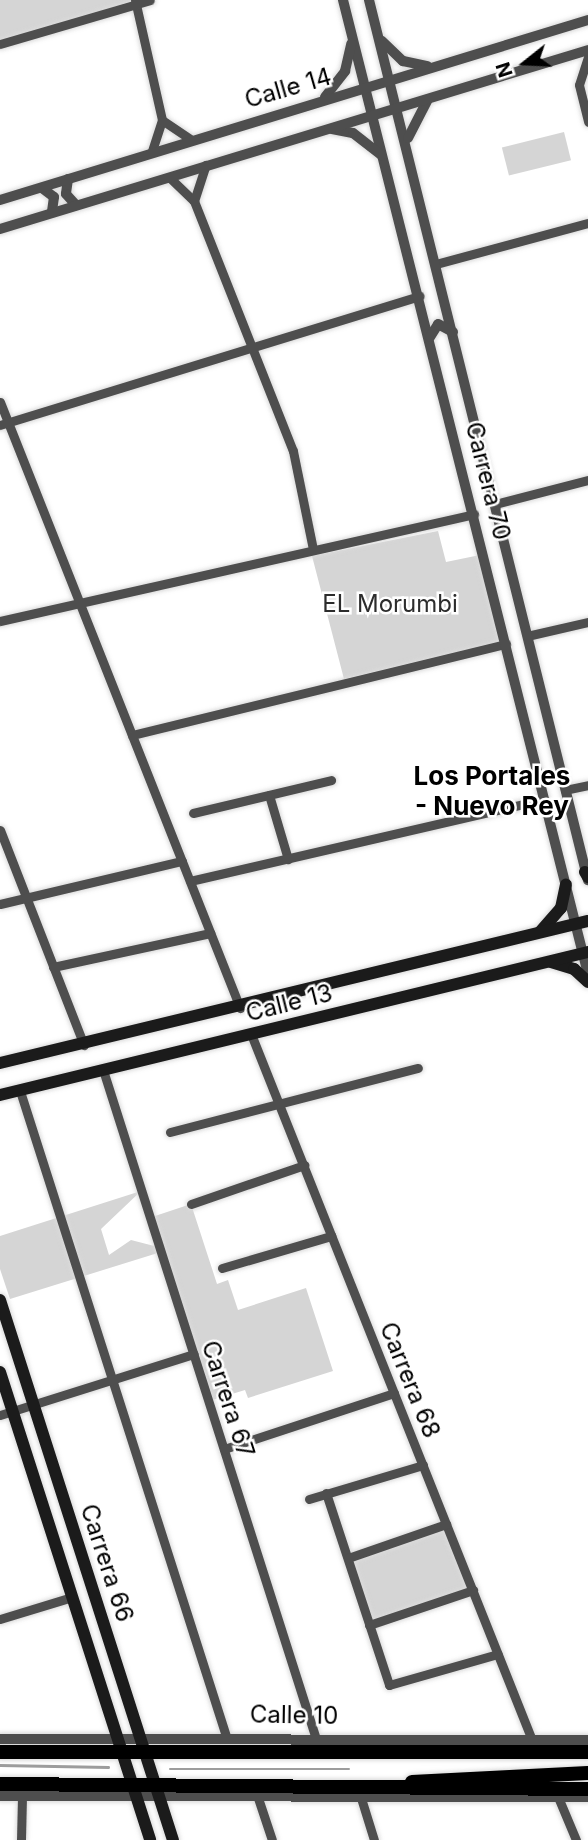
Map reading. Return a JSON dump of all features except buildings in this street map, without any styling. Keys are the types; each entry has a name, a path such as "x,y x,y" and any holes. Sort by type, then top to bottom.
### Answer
{"main road":[{"path":"534,935 558,915 566,885"},
{"name":"Calle 13","path":"0,1063 240,1008 582,923"},
{"name":"Calle 13","path":"0,1095 585,952"},
{"path":"541,964 566,965 588,982"},
{"name":"Carrera 66","path":"0,1300 173,1840"},
{"name":"Carrera 66","path":"0,1372 6,1413 72,1597 150,1840"},
{"path":"395,1751 407,1739"},
{"path":"426,1740 439,1752"},
{"name":"Calle 10","path":"0,1752 143,1745 439,1752 588,1752"},
{"path":"366,1793 450,1776 583,1773"},
{"path":"0,1784 134,1791 366,1793 588,1789"}],"street":[{"path":"0,44 135,2 150,0"},
{"name":"Carrera 70","path":"343,0 421,296 566,885 582,923 588,974"},
{"name":"Carrera 70","path":"369,0 410,155 587,877"},
{"path":"135,2 162,120 152,151"},
{"name":"Calle 14","path":"0,200 190,139 588,20"},
{"path":"376,29 403,61 444,62"},
{"path":"323,100 345,71 351,34"},
{"name":"Calle 14","path":"0,229 318,129 588,50"},
{"path":"588,57 579,85 588,122"},
{"path":"410,155 411,122 431,98"},
{"path":"162,120 190,139"},
{"path":"318,129 363,139 386,165"},
{"path":"194,201 206,165"},
{"path":"169,177 194,201 292,451 313,549"},
{"path":"68,179 66,194 76,205"},
{"path":"42,188 54,197 52,212"},
{"path":"436,264 588,223"},
{"path":"4,423 421,296"},
{"path":"430,339 438,324 453,332"},
{"path":"0,402 4,423 78,599 240,1008"},
{"path":"495,504 588,480"},
{"path":"0,621 78,599 474,514"},
{"path":"527,636 588,622"},
{"path":"132,735 506,644"},
{"path":"537,765 550,770 557,761"},
{"path":"193,813 331,780"},
{"path":"565,790 588,785"},
{"path":"269,795 288,859"},
{"path":"190,881 544,799"},
{"path":"0,830 84,1045"},
{"path":"0,904 182,861"},
{"path":"53,967 210,933"},
{"name":"Carrera 68","path":"251,1034 532,1740"},
{"path":"170,1132 418,1068"},
{"name":"Carrera 67","path":"103,1070 316,1739"},
{"path":"20,1091 226,1736"},
{"path":"191,1204 304,1165"},
{"path":"222,1268 331,1236"},
{"path":"6,1413 194,1354"},
{"path":"224,1449 394,1393"},
{"path":"309,1499 423,1465"},
{"path":"326,1493 389,1685 498,1654"},
{"path":"348,1558 446,1524"},
{"path":"369,1625 472,1590"},
{"path":"0,1619 72,1597"},
{"name":"Calle 10","path":"143,1745 226,1736 588,1740"},
{"name":"Calle 10","path":"0,1739 120,1746"},
{"path":"0,1796 134,1791"},
{"path":"157,1791 258,1798 366,1793 588,1797"},
{"path":"366,1793 374,1840"},
{"path":"22,1797 22,1840"},
{"path":"558,1797 576,1840"},
{"path":"258,1798 272,1840"}],"green space":[{"path":"0,0 135,0 0,44"},
{"path":"564,132 571,160 509,176 502,147"},
{"name":"EL Morumbi","path":"438,531 446,562 480,555 502,641 344,679 312,556"},
{"path":"141,1191 101,1229 109,1255 131,1240 158,1247 149,1218 191,1204 217,1284 228,1280 238,1310 306,1288 333,1371 248,1398 245,1390 209,1401 161,1252 10,1299 0,1269 0,1236"},
{"path":"446,1524 473,1590 376,1629 350,1563"}],"waterway":[{"path":"0,1765 108,1767"},
{"path":"170,1769 349,1769"}],"district":[{"name":"Los Portales - Nuevo Rey","path":"492,791"}]}
